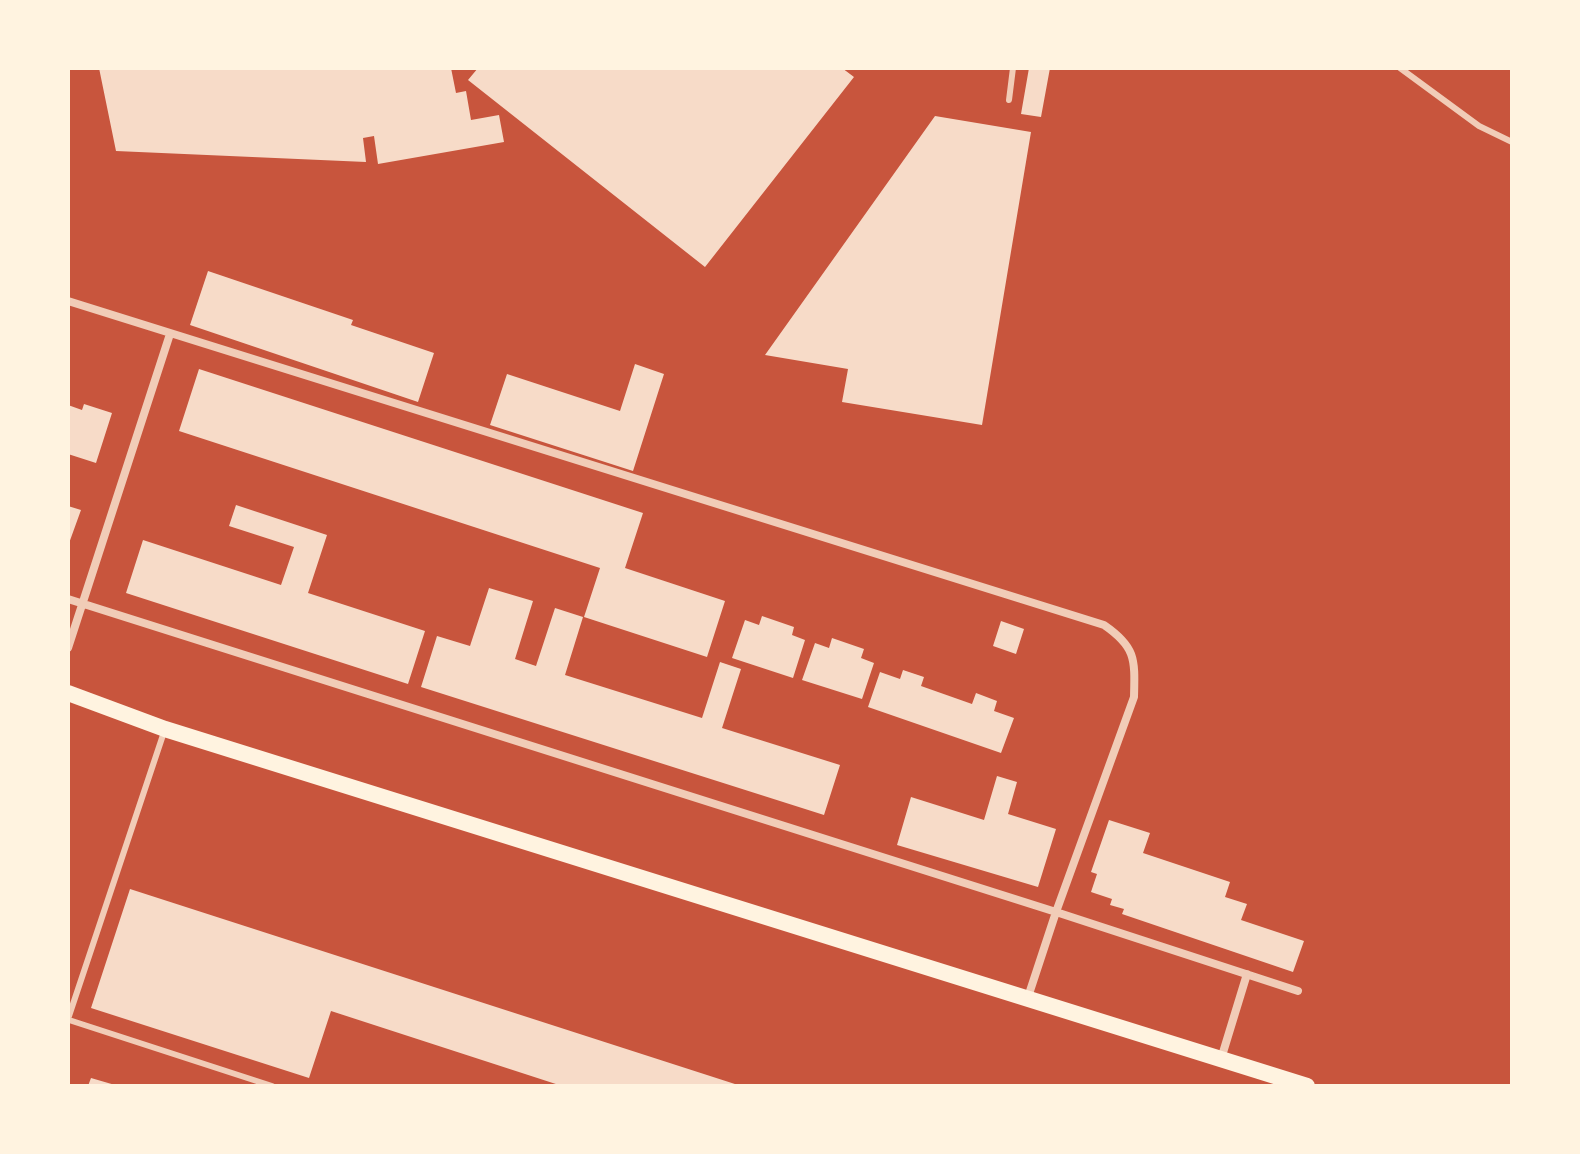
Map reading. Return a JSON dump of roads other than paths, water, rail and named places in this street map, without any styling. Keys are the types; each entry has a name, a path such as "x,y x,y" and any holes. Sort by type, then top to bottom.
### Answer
{"main road":[{"path":"68,693 165,729 1307,1086"}],"street":[{"path":"68,301 1104,625 1126,641 1135,663 1134,697 1028,997"},
{"path":"68,648 170,334"},
{"path":"68,599 1298,991"},
{"path":"1221,1059 1247,974"}],"lane":[{"path":"1009,100 1013,68"},
{"path":"1400,68 1479,126 1512,142"},
{"path":"165,729 68,1021 272,1086"}]}
